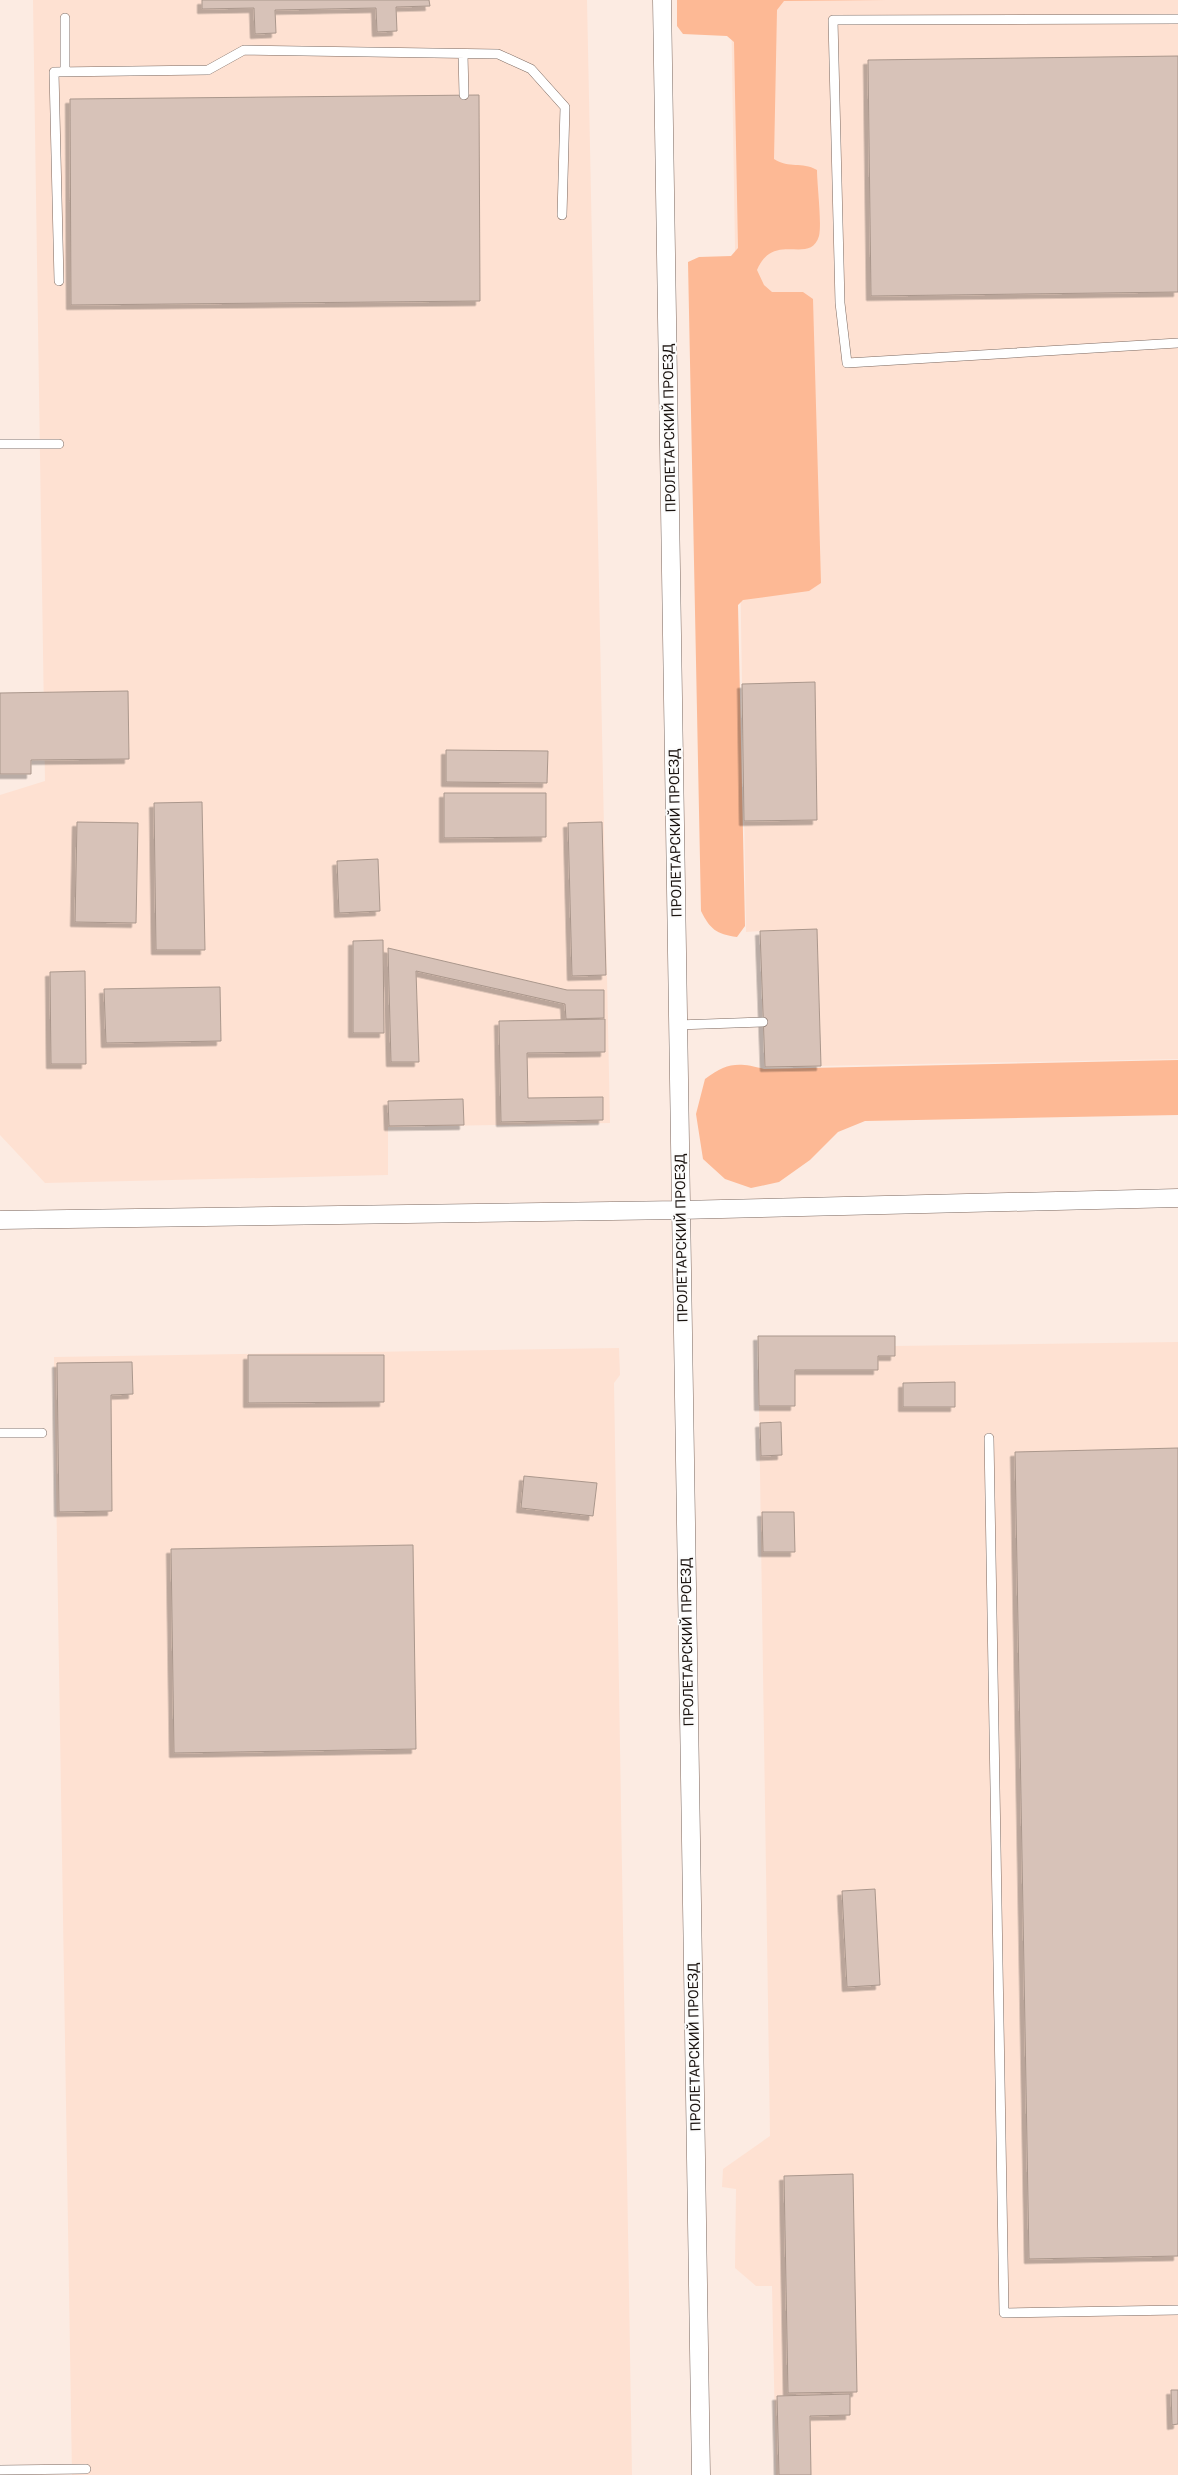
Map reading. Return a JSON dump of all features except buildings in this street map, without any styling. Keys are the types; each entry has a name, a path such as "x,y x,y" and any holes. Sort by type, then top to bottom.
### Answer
{"street":[{"name":"ПРОЛЕТАРСКИЙ ПРОЕЗД","path":"662,0 701,2475"},
{"path":"0,1220 680,1210 1178,1198"}],"lane":[{"path":"65,18 66,72"},
{"path":"1178,19 833,20 840,303 847,363 1178,343"},
{"path":"59,281 54,72 208,70 244,50 498,54 531,69 565,107 562,216"},
{"path":"463,54 464,95"},
{"path":"0,444 59,444"},
{"path":"677,1025 763,1022"},
{"path":"0,1433 42,1433"},
{"path":"989,1438 1004,2313 1178,2310"},
{"path":"0,2470 86,2469"}],"shaded area":[{"path":"33,0 587,0 610,1123 388,1127 388,1175 45,1183 0,1135 0,795 45,781"},
{"path":"677,0 886,0 784,1 777,10 774,159 785,164 806,166 817,170 820,230 814,244 808,248 773,252 764,258 757,270 764,285 772,292 803,292 813,299 821,583 809,591 743,600 738,605 745,926 737,937 714,930 701,911 688,262 699,257 731,256 738,248 734,42 727,36 683,34 677,26"},
{"path":"731,0 1178,0 1178,1059 765,1067 760,931 746,932"},
{"path":"1178,1060 1178,1115 865,1121 838,1132 810,1160 779,1182 751,1188 725,1179 703,1159 696,1114 705,1079 733,1065 746,1065 764,1069"},
{"path":"1178,1342 1178,2475 776,2475 772,2286 756,2286 735,2268 736,2189 722,2187 723,2169 770,2136 759,1406 795,1406 795,1370 878,1370 878,1356 895,1356 894,1346"},
{"path":"619,1348 620,1375 614,1383 632,2475 72,2475 54,1357"}]}
